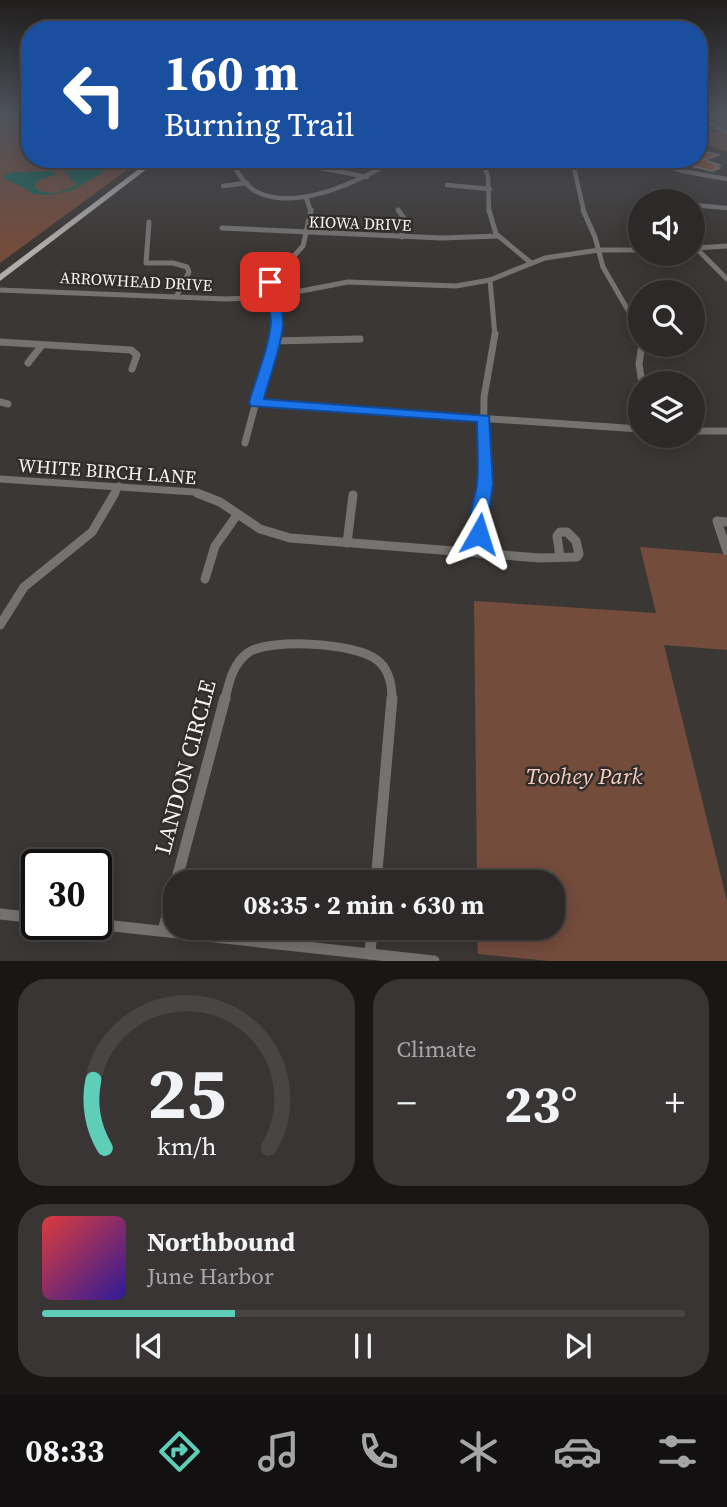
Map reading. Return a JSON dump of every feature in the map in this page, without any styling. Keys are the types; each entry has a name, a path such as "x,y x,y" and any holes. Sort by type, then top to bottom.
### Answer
{"main road":[{"path":"0,268 135,168"},
{"path":"0,278 145,168"}],"street":[{"path":"236,168 247,183 262,194 306,197 367,177 382,168"},
{"path":"329,168 367,177"},
{"path":"486,168 491,219 498,236 530,262"},
{"path":"574,168 585,218 606,272 628,310"},
{"path":"674,168 727,179"},
{"path":"223,186 247,183"},
{"path":"447,185 490,189"},
{"path":"245,443 273,341 277,312 270,297 271,279 302,249 311,211 306,197"},
{"path":"705,206 727,208"},
{"path":"398,210 404,218 402,237"},
{"path":"149,222 146,262 176,263 187,267 189,272 176,297"},
{"name":"KIOWA DRIVE","path":"222,229 402,237 498,236"},
{"path":"705,247 727,246"},
{"name":"ARROWHEAD DRIVE","path":"0,288 226,299 270,297 348,282 442,287 490,280 530,262 599,250 628,250"},
{"path":"705,258 727,279"},
{"path":"479,554 479,515 485,484 485,388 496,328 490,280"},
{"path":"273,341 360,339"},
{"path":"0,342 131,350 137,355 132,369"},
{"path":"28,363 42,345"},
{"path":"256,403 628,428"},
{"path":"705,431 727,431"},
{"name":"WHITE BIRCH LANE","path":"0,479 194,492 220,502 260,529 279,536 347,543 479,554 560,557 577,557 579,554 572,535 560,532 557,536 560,557"},
{"path":"0,625 24,587 92,532 119,486"},
{"path":"347,543 353,495"},
{"path":"205,579 215,546 237,515"},
{"path":"724,522 717,522 727,551"},
{"name":"LANDON CIRCLE","path":"180,870 231,674 247,654 258,648 283,644 358,650 378,660 389,675 392,696 377,870"},
{"path":"0,914 21,916"},
{"path":"112,926 163,931"},
{"path":"244,940 434,961"},
{"path":"370,954 371,940"}],"green space":[{"path":"0,159 21,159 21,168 130,168 0,263"},
{"name":"Toohey Park","path":"640,547 726,554 727,650 664,645 727,901 727,961 549,961 478,954 477,940 565,940 565,870 477,870 474,601 656,613"}],"shaded area":[{"path":"82,168 110,168 73,190 48,195 33,194 2,177 11,172 53,171 56,174 38,181 34,186 50,193 78,184 63,172"}],"building":[{"path":"707,161 719,165 715,166 719,168 712,171 700,168 707,168"}],"route":[{"path":"270,282 270,297 276,305 277,324 256,403 484,419 485,484 479,515 479,534"}]}
